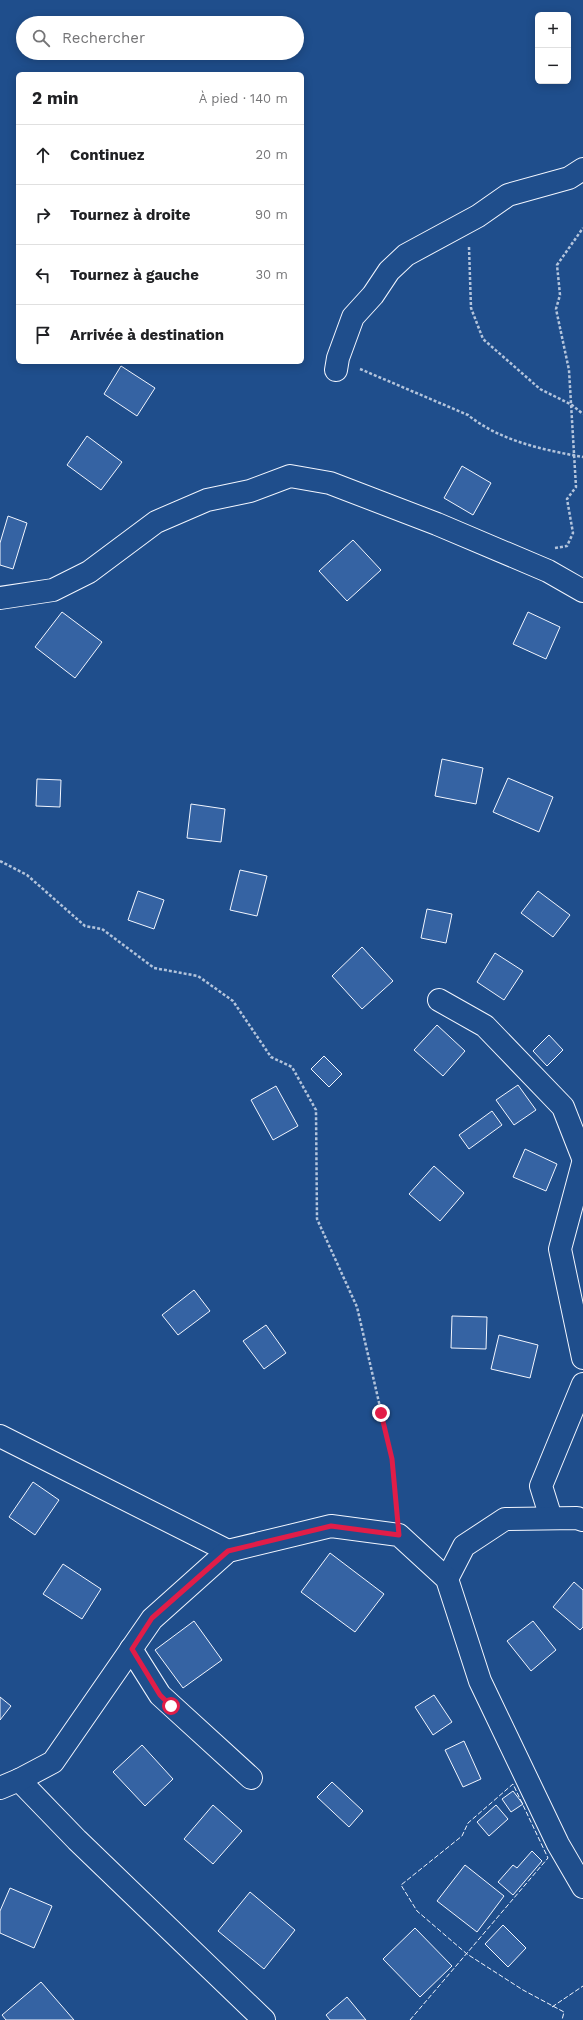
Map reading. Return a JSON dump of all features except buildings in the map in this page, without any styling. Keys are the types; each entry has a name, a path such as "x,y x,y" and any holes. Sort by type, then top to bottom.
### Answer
{"street":[{"path":"337,364 353,317 373,295 389,271 406,255 478,216 508,195 569,178 583,170"},
{"path":"0,598 53,590 88,572 156,522 207,500 250,491 290,476 330,483 437,524 548,571 583,591"},
{"path":"439,1000 485,1026 563,1107 583,1158"},
{"path":"583,1163 560,1249 583,1358"},
{"path":"551,1518 541,1486 583,1384"},
{"path":"0,1436 228,1551"},
{"path":"447,1579 464,1546 505,1519 577,1518 583,1520"},
{"path":"264,2020 77,1840 10,1784 53,1762 152,1618 228,1551 331,1526 399,1535 447,1579 480,1681 558,1844 583,1886"},
{"path":"132,1649 160,1695 251,1778"}],"path":[{"path":"478,216 469,244 471,308 483,339 540,389 572,405 583,414"},
{"path":"552,549 567,546 573,533 567,499 576,487 569,370 556,308 560,295 557,265 583,228"},
{"path":"337,364 365,372 468,415 479,424 528,446 583,457"},
{"path":"0,861 27,875 85,926 102,929 154,968 198,976 233,1001 271,1057 292,1067 316,1110 317,1219 357,1307 392,1459 399,1535"}],"fence":[{"path":"410,2020 548,1858 513,1784 468,1823 462,1836 401,1885 417,1911 467,1954 523,1990 564,2012 562,2020"},
{"path":"552,2007 583,1986"}],"route":[{"path":"171,1706 160,1695 132,1649 152,1618 228,1551 331,1526 399,1535 392,1459 381,1413"}]}
